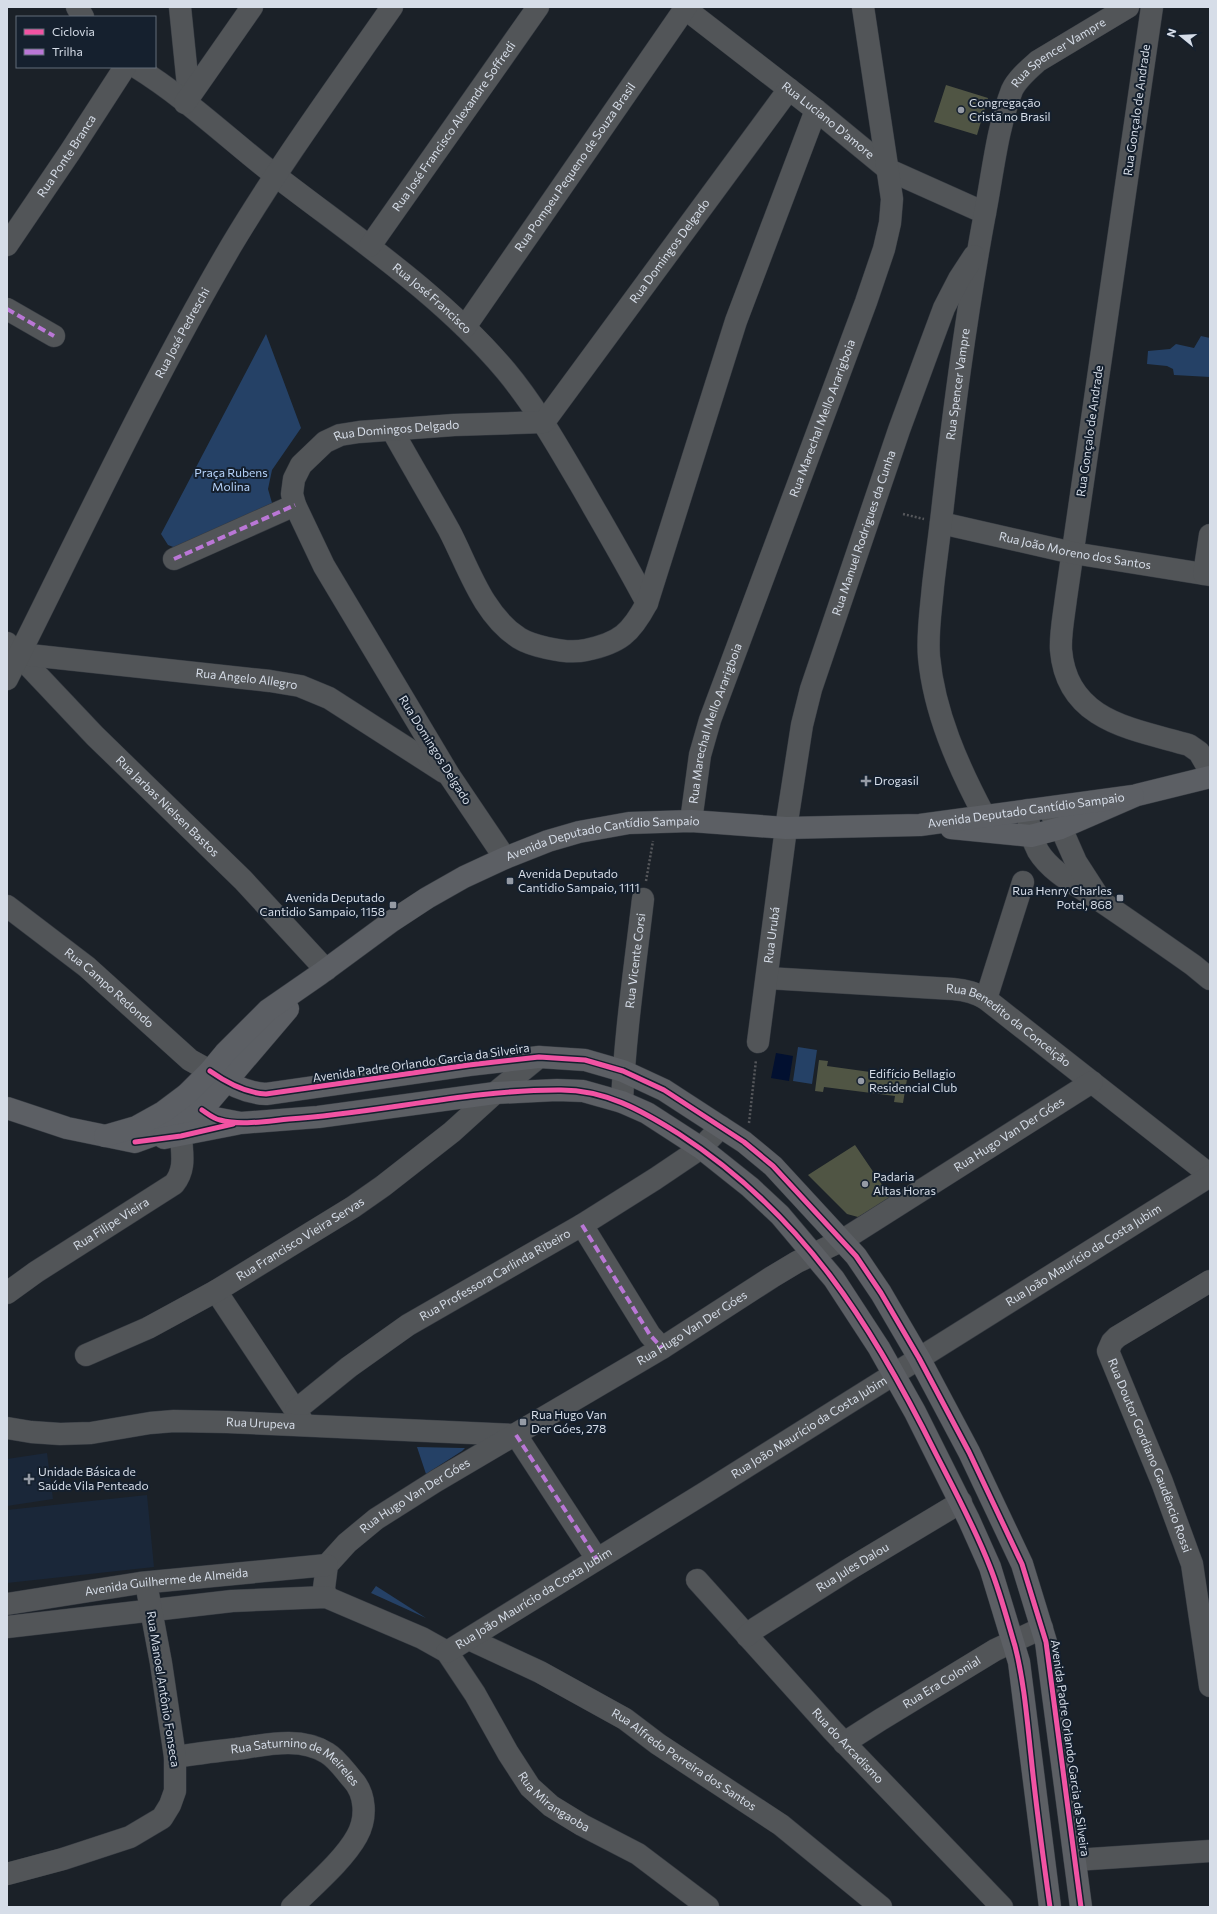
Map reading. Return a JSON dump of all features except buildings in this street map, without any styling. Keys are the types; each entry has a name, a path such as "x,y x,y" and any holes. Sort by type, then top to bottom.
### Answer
{"main road":[{"name":"Avenida Deputado Cantídio Sampaio","path":"920,825 984,815 1072,805 1133,796 1210,776"},
{"name":"Avenida Deputado Cantídio Sampaio","path":"7,1109 66,1128 135,1142 174,1127 202,1110 218,1077 225,1052 268,1010 392,921 427,898 505,858 579,832 606,825 656,821 691,821 786,828 920,825 1031,836 1061,828 1133,796"},
{"name":"Avenida Padre Orlando Garcia da Silveira","path":"218,1077 254,1093 266,1094 469,1065 540,1057 585,1060 623,1071 664,1090 744,1142 773,1166 843,1240 881,1293 919,1358 969,1452 1022,1564 1046,1642 1081,1907"},
{"name":"Avenida Deputado Cantídio Sampaio","path":"105,1136 136,1127 152,1119 187,1094 218,1077"},
{"path":"187,1094 202,1110 220,1120 241,1122 318,1117 495,1093 557,1090 583,1091 622,1102 647,1113 701,1148 750,1187 780,1216 834,1279 894,1374 915,1412 961,1502 990,1567 1019,1662 1045,1904"},
{"path":"135,1142 181,1136 241,1122"}],"street":[{"path":"77,7 82,16"},
{"path":"180,7 187,99"},
{"path":"187,99 252,7"},
{"name":"Rua José Pedreschi","path":"7,679 13,649 87,517 169,360 231,247 275,175 392,7"},
{"name":"Rua José Francisco Alexandre Soffredi","path":"370,246 538,7"},
{"name":"Rua Marechal Mello Ararigboia","path":"691,821 700,755 710,720 884,249 890,223 892,199 889,170 863,7"},
{"name":"Rua Spencer Vampre","path":"984,815 973,795 948,736 932,685 929,654 930,619 949,447 978,250 999,138 1013,88 1025,72 1038,61 1128,7"},
{"name":"Rua Gonçalo de Andrade","path":"1152,7 1072,554 1061,650 1067,677 1080,698 1095,712 1116,724 1189,745 1199,752 1210,771"},
{"name":"Rua Luciano D'amore","path":"685,8 816,110 889,170 985,213"},
{"name":"Rua Pompeu Pequeno de Souza Brasil","path":"465,327 685,8"},
{"name":"Rua Ponte Branca","path":"7,245 124,68"},
{"name":"Rua José Francisco","path":"138,68 187,99 275,175 370,246 465,327 505,371 544,422 624,559 647,603"},
{"name":"Rua Domingos Delgado","path":"505,858 449,775 324,566 295,506 292,494 294,479 301,465 325,442 340,435 359,432 454,425 544,422 789,89"},
{"path":"392,430 449,530 484,600 503,625 519,638 538,646 560,651 579,652 598,648 627,633 638,620 647,603 736,321 816,110"},
{"name":"Rua Manuel Rodrigues da Cunha","path":"786,828 802,726 811,689 825,644 899,430 944,308 959,278 978,250"},
{"path":"7,309 54,336"},
{"path":"174,559 295,506"},
{"name":"Rua João Moreno dos Santos","path":"941,523 1072,554 1207,575"},
{"path":"1207,575 1210,535"},
{"name":"Rua Angelo Allegro","path":"13,649 300,686 329,698 449,775"},
{"name":"Rua Jarbas Nielsen Bastos","path":"13,649 95,736 243,880 323,972"},
{"path":"1101,901 1076,862 1057,820 1037,808 1028,820 1031,836 1038,852 1050,865 1101,901 1193,965 1210,979"},
{"name":"Rua Urubá","path":"758,1042 786,828"},
{"path":"986,998 1023,882"},
{"name":"Rua Vicente Corsi","path":"622,1102 623,1071 643,900"},
{"name":"Rua Campo Redondo","path":"7,906 87,968 190,1060 218,1077"},
{"name":"Rua Benedito da Conceição","path":"767,978 966,990 986,998 1210,1176"},
{"name":"Avenida Padre Orlando Garcia da Silveira","path":"495,1093 540,1057"},
{"name":"Rua Hugo Van Der Góes","path":"327,1565 347,1543 376,1519 436,1481 662,1348 740,1296 797,1262 843,1240 1092,1082"},
{"name":"Rua Francisco Vieira Servas","path":"86,1354 148,1328 216,1291 322,1226 383,1186 452,1132 495,1093"},
{"path":"701,1148 721,1127"},
{"name":"Rua Filipe Vieira","path":"7,1292 43,1267 174,1184 180,1176 183,1166 181,1136"},
{"name":"Rua Professora Carlinda Ribeiro","path":"301,1418 349,1367 408,1325 582,1225 701,1148"},
{"name":"Rua João Maurício da Costa Jubim","path":"447,1652 1210,1176"},
{"path":"582,1225 650,1335 662,1348"},
{"name":"Rua Doutor Gordiano Gaudêncio Rossi","path":"1210,1281 1117,1337 1112,1342 1108,1351 1162,1482 1192,1564 1210,1686"},
{"path":"216,1291 301,1418"},
{"name":"Rua Urupeva","path":"7,1428 30,1432 60,1434 91,1433 150,1423 174,1421 227,1422 301,1418 516,1435"},
{"path":"516,1435 597,1559"},
{"name":"Rua Jules Dalou","path":"747,1636 756,1628 851,1568 961,1502"},
{"path":"327,1565 324,1588 326,1597 422,1638 447,1652"},
{"name":"Avenida Guilherme de Almeida","path":"7,1604 146,1583 327,1565"},
{"name":"Rua do Arcadismo","path":"697,1580 844,1743 1002,1907"},
{"name":"Rua Manoel Antônio Fonseca","path":"7,1874 63,1859 130,1837 162,1818 170,1805 175,1791 176,1757 146,1583"},
{"name":"Avenida Guilherme de Almeida","path":"7,1627 232,1601 326,1597"},
{"name":"Rua Era Colonial","path":"844,1743 995,1650 1042,1628"},
{"name":"Rua Alfredo Perreira dos Santos","path":"469,1639 540,1672 625,1719 658,1744 781,1825 881,1907"},
{"name":"Rua Mirangaoba","path":"447,1652 475,1694 508,1753 530,1787 552,1806 576,1821 638,1854 708,1907"},
{"name":"Rua Saturnino de Meireles","path":"176,1757 277,1743 294,1743 320,1749 329,1754 356,1783 362,1795 363,1807 362,1824 358,1835 342,1856 292,1907"},
{"path":"1075,1860 1210,1851"}],"path":[{"path":"744,1142 749,1124 758,1042"}],"shaded area":[{"path":"776,1053 793,1056 789,1081 771,1078"},
{"name":"Unidade Básica de Saúde Vila Penteado","path":"47,1453 53,1499 7,1506 7,1459"},
{"path":"147,1495 154,1567 7,1583 7,1510"}],"green space":[{"name":"Praça Rubens Molina","path":"266,334 301,428 272,470 268,489 272,503 203,537 181,550 168,545 161,534"},
{"path":"1201,336 1210,338 1210,377 1174,375 1173,369 1167,366 1147,364 1148,351 1170,349 1176,344 1194,348"},
{"path":"798,1047 817,1050 812,1084 793,1081"},
{"path":"417,1447 465,1448 426,1474"},
{"path":"376,1586 426,1618 371,1593"}],"marked path":[{"path":"7,309 54,336"},
{"path":"174,559 295,505"},
{"path":"582,1225 650,1335 662,1348"},
{"path":"516,1435 597,1559"}],"cycle path":[{"path":"210,1071 236,1087 251,1092 266,1094 469,1065 539,1057 585,1060 623,1071 664,1090 744,1142 773,1166 856,1256 881,1293 919,1358 969,1452 1022,1564 1046,1642 1081,1907"},
{"path":"202,1110 220,1120 237,1123 323,1116 457,1098 524,1091 558,1090 591,1093 606,1097 636,1109 679,1134 723,1165 762,1200 798,1236 830,1276 859,1317 912,1406 978,1538 994,1576 1015,1646 1021,1673 1027,1714 1037,1813 1050,1907"},
{"path":"135,1142 181,1136 233,1124"}],"place":[{"name":"Congregação Cristã no Brasil","path":"961,110"},
{"name":"Drogasil","path":"866,781"},
{"name":"Avenida Deputado Cantidio Sampaio, 1111","path":"510,881"},
{"name":"Rua Henry Charles Potel, 868","path":"1120,898"},
{"name":"Avenida Deputado Cantidio Sampaio, 1158","path":"393,905"},
{"name":"Edifício Bellagio Residencial Club","path":"861,1081"},
{"name":"Padaria Altas Horas","path":"865,1184"},
{"name":"Rua Hugo Van Der Góes, 278","path":"523,1422"},
{"name":"Unidade Básica de Saúde Vila Penteado","path":"29,1479"}]}
